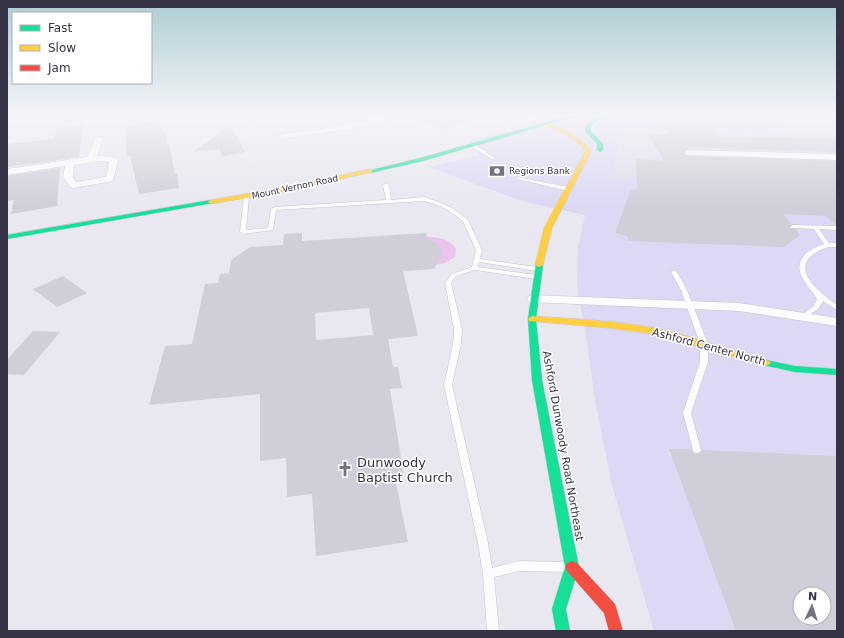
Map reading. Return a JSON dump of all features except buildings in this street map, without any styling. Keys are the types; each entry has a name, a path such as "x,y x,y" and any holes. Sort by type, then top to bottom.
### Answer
{"main road":[{"name":"Mount Vernon Road","path":"7,237 246,197 371,171 478,145"},
{"path":"584,145 588,152 586,157"},
{"path":"586,157 596,152 601,147 600,145"},
{"name":"Ashford Dunwoody Road Northeast","path":"563,631 559,609 572,566 537,380 532,319 537,273 548,228 586,157"},
{"name":"Ashford Center North","path":"532,319 643,330 673,335 774,364 811,371 837,372"},
{"path":"572,566 610,609 616,631"}],"street":[{"path":"91,159 97,145"},
{"path":"689,153 837,157"},
{"path":"7,172 91,159 100,158 114,160 110,179 73,186 68,177 70,163"},
{"path":"533,299 740,307 837,322"}],"lane":[{"path":"474,146 493,158"},
{"path":"518,178 568,189"},
{"path":"386,185 389,201"},
{"path":"246,197 243,232 271,229 274,209 424,199 437,203 450,209 465,220 479,250 474,268"},
{"path":"793,227 837,228"},
{"path":"815,227 827,244"},
{"path":"837,245 827,244 803,258 801,264 802,272 807,282 818,294 837,308"},
{"path":"477,260 537,273"},
{"path":"493,631 488,574 483,543 448,385 457,344 458,329 448,282 454,275 474,268 537,273"},
{"path":"674,272 704,344 704,362 687,413 697,450"},
{"path":"802,317 816,308 820,300 818,294"},
{"path":"488,574 520,566 572,566"}],"shaded area":[{"path":"470,145 620,145 611,178 837,186 837,631 654,631 611,482 595,400 586,335 577,286 578,248 585,215 525,202 429,167 479,155"},
{"path":"620,145 837,145 837,186 611,178"},
{"path":"427,237 440,238 451,243 456,249 455,257 445,263 435,265 441,255 441,249 432,240 428,240"}],"traffic: fast":[{"path":"370,171 421,160 474,145"},
{"path":"600,145 600,150"},
{"path":"7,237 211,202"},
{"path":"539,265 532,319 537,380 572,567 559,609 563,631"},
{"path":"766,363 795,369 837,372"}],"traffic: slow":[{"path":"539,265 548,228 588,152 584,145"},
{"path":"211,202 302,186 370,171"},
{"path":"532,319 609,325 654,331 766,363"}],"traffic: jam":[{"path":"572,567 610,609 616,631"}],"place":[{"name":"Regions Bank","path":"497,171"},
{"name":"Dunwoody Baptist Church","path":"345,469"}]}
